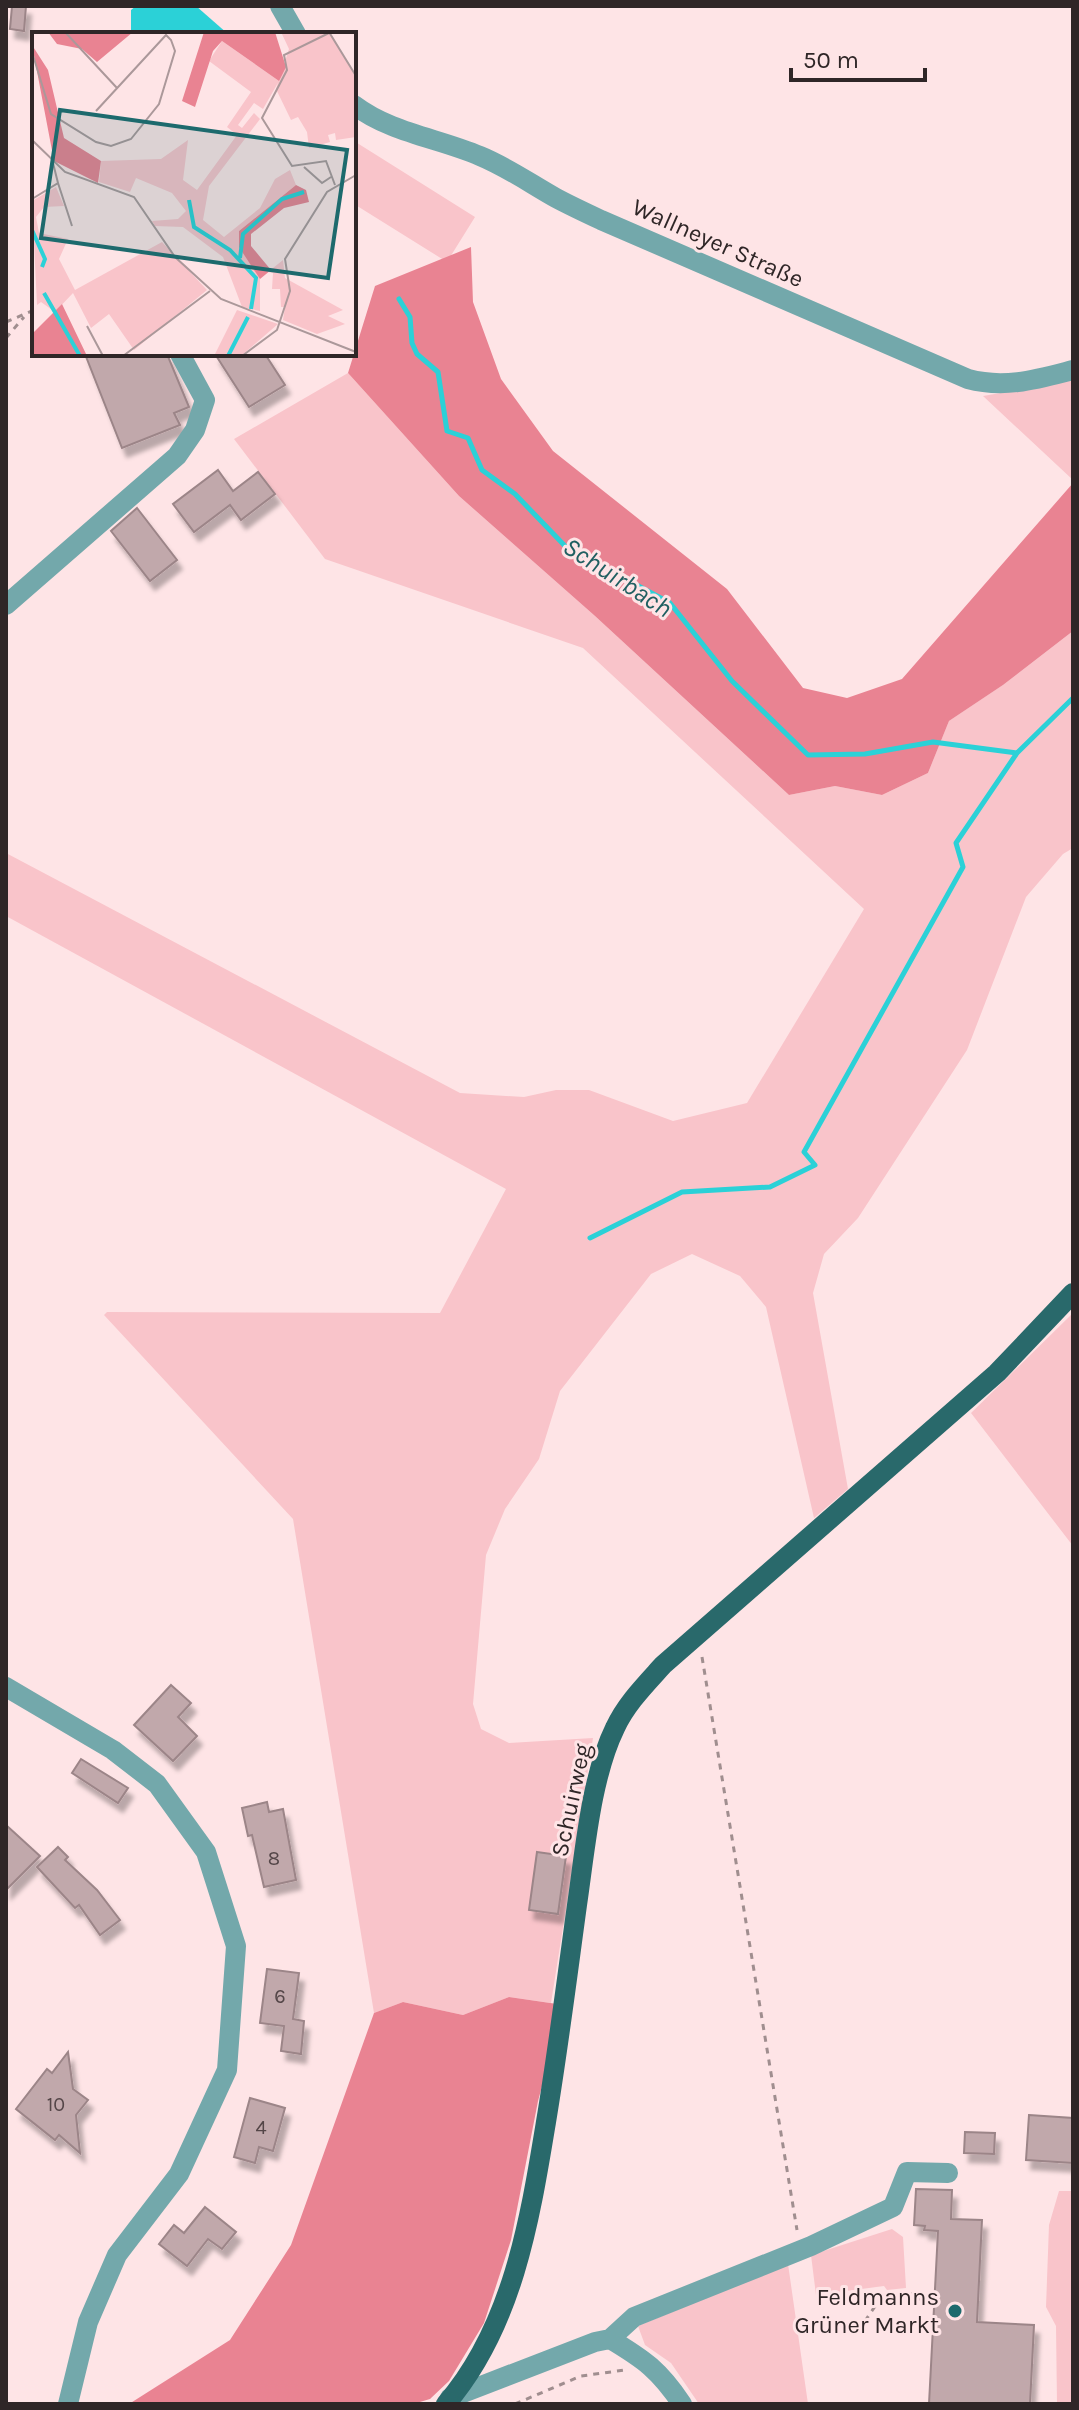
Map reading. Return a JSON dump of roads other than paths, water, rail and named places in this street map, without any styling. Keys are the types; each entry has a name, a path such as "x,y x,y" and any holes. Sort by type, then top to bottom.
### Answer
{"main road":[{"name":"Schuirweg","path":"448,2401 471,2371 492,2333 509,2290 528,2220 553,2079 587,1839 602,1764 614,1728 631,1700 663,1665 997,1373 1073,1293"}],"street":[{"path":"280,6 295,32"},
{"name":"Wallneyer Straße","path":"356,107 397,129 497,163 601,220 968,379 986,384 1011,384 1073,370"},
{"path":"6,605 177,456 195,430 205,400 181,356"},
{"path":"6,1687 113,1750 157,1784 206,1852 236,1946 227,2070 179,2174 117,2255 88,2322 68,2404"},
{"name":"Schuirweg","path":"448,2401 595,2342 610,2339 634,2317 800,2251 893,2207 907,2172 948,2173"},
{"path":"610,2339 646,2360 663,2376 682,2404"}],"water":[{"path":"136,6 196,6 226,32 131,32 131,10"}],"waterway":[{"name":"Schuirbach","path":"399,299 410,317 412,343 417,354 438,372 447,431 468,438 482,470 515,494 566,547 670,603 732,681 808,755 865,754 933,742 1017,753"},
{"name":"Schuirbach","path":"590,1238 682,1192 770,1187 815,1165 804,1152 963,867 956,843 1017,753 1073,698"}],"place":[{"name":"Feldmanns Grüner Markt","path":"955,2311"}]}
